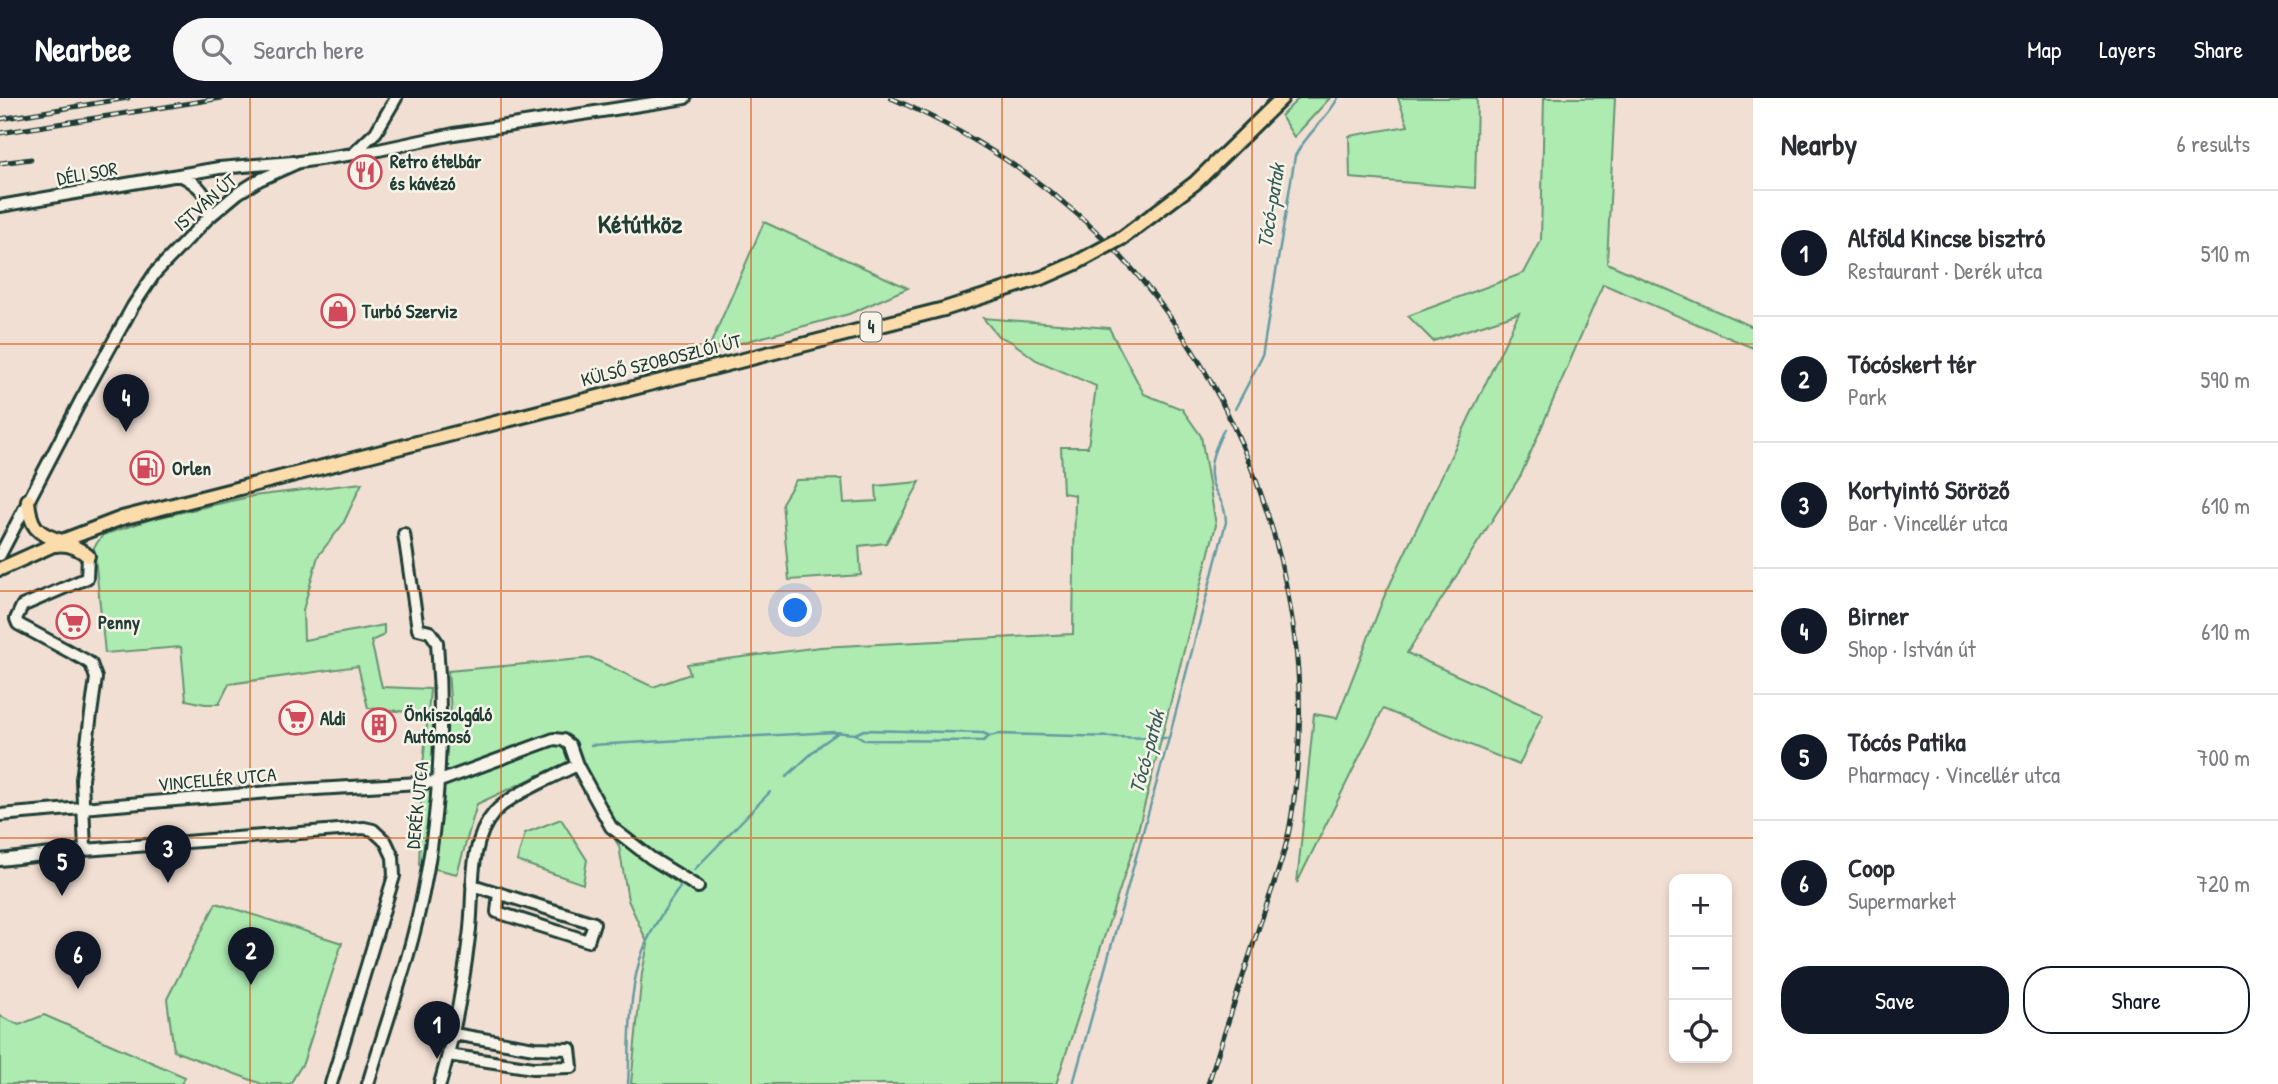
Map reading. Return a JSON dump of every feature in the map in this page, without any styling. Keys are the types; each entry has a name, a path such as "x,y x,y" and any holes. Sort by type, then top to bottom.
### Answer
{"main road":[{"name":"KÜLSŐ SZOBOSZLÓI ÚT","path":"0,569 108,523 944,309 1044,277 1122,238 1195,183 1282,98"},
{"path":"28,500 29,516 35,528 47,537 62,541"},
{"path":"48,547 69,545 88,556 92,539 108,523"}],"street":[{"path":"355,152 371,138 396,98"},
{"name":"ISTVÁN ÚT","path":"0,555 133,306 155,273 208,218 238,193 299,162 374,151 454,134 685,98"},
{"name":"DÉLI SOR","path":"0,206 219,167 299,162"},
{"path":"179,175 196,183 205,195 210,207 208,218"},
{"name":"DERÉK UTCA","path":"368,1084 412,940 436,814 441,724 437,642 430,632 418,629 404,534"},
{"path":"0,860 85,849 82,779 96,678 94,670 85,660 19,624 16,619 22,607 87,578 88,556"},
{"name":"VINCELLÉR UTCA","path":"0,815 281,791 437,782 554,738 570,745 611,827 651,858 698,887"},
{"path":"440,1084 454,1034 470,934 472,872 481,840 493,814 505,803 578,765"},
{"name":"DERÉK UTCA","path":"85,849 355,828 373,830 386,842 393,857 394,876 331,1084"},
{"path":"472,885 499,893 594,923 588,941 497,912 499,893"},
{"path":"448,1055 533,1068 572,1067 570,1049 534,1048 454,1034"}],"green space":[{"path":"1299,98 1330,98 1294,137 1281,116"},
{"path":"1398,98 1477,98 1475,188 1350,178 1349,136 1408,126"},
{"path":"1544,98 1615,98 1607,263 1753,327 1753,348 1603,284 1521,475 1407,653 1543,714 1519,765 1383,709 1297,883 1314,714 1337,718 1384,597 1519,313 1433,341 1408,316 1524,273 1541,241"},
{"path":"764,222 908,288 849,314 707,352"},
{"path":"983,318 1109,328 1144,394 1182,409 1201,436 1216,525 1134,846 1056,1084 631,1084 642,973 648,944 628,900 619,846 567,762 477,804 457,874 419,865 422,775 428,714 451,712 448,671 592,658 653,687 690,674 687,664 820,647 1073,634 1075,495 1063,493 1061,447 1088,447 1096,386 1036,360 1012,342 998,336"},
{"path":"842,479 844,503 877,501 876,486 920,482 886,543 859,546 861,575 789,580 782,503 796,480"},
{"path":"362,483 343,524 318,556 303,610 304,640 384,625 384,635 371,641 382,687 430,689 428,714 368,708 358,666 229,684 219,704 186,700 181,647 105,653 94,547 103,535 152,519 253,496"},
{"path":"561,819 587,860 583,884 517,861 525,833"},
{"path":"216,903 342,943 303,1063 290,1084 262,1084 174,1051 167,999"},
{"path":"44,1015 185,1077 181,1084 0,1084 0,1016 19,1025"}],"waterway":[{"name":"Tócó-patak","path":"1235,409 1262,357 1295,156 1338,98"},
{"name":"Tócó-patak","path":"1073,1084 1226,522 1211,474 1214,452 1224,429"},
{"path":"591,745 834,732 855,734 864,730 983,733 990,736 1154,738"},
{"path":"786,777 839,732"},
{"path":"855,734 865,740 983,741 990,736"},
{"path":"1158,738 1168,738"},
{"path":"694,870 770,792"},
{"path":"628,1084 632,998 639,964 651,932 680,887"}],"railway":[{"path":"0,119 128,98"},
{"path":"0,133 222,98"},
{"path":"891,98 947,125 1002,158 1054,195 1101,236 1149,289 1191,348 1227,413 1256,481 1278,552 1293,625 1299,697 1297,769 1292,816 1283,856 1208,1084"},
{"path":"0,163 31,159"}],"place":[{"name":"Retro ételbár és kávézó","path":"365,172"},
{"name":"Turbó Szerviz","path":"338,311"},
{"name":"Birner","path":"126,432"},
{"name":"Orlen","path":"147,468"},
{"name":"Penny","path":"73,622"},
{"name":"Aldi","path":"296,718"},
{"name":"Önkiszolgáló Autómosó","path":"379,725"},
{"name":"Kortyintó Söröző","path":"168,883"},
{"name":"Tócós Patika","path":"62,896"},
{"name":"Tócóskert tér","path":"251,985"},
{"name":"Coop","path":"78,989"},
{"name":"Alföld Kincse bisztró","path":"437,1059"}],"district":[{"name":"Kétútköz","path":"640,224"}]}
